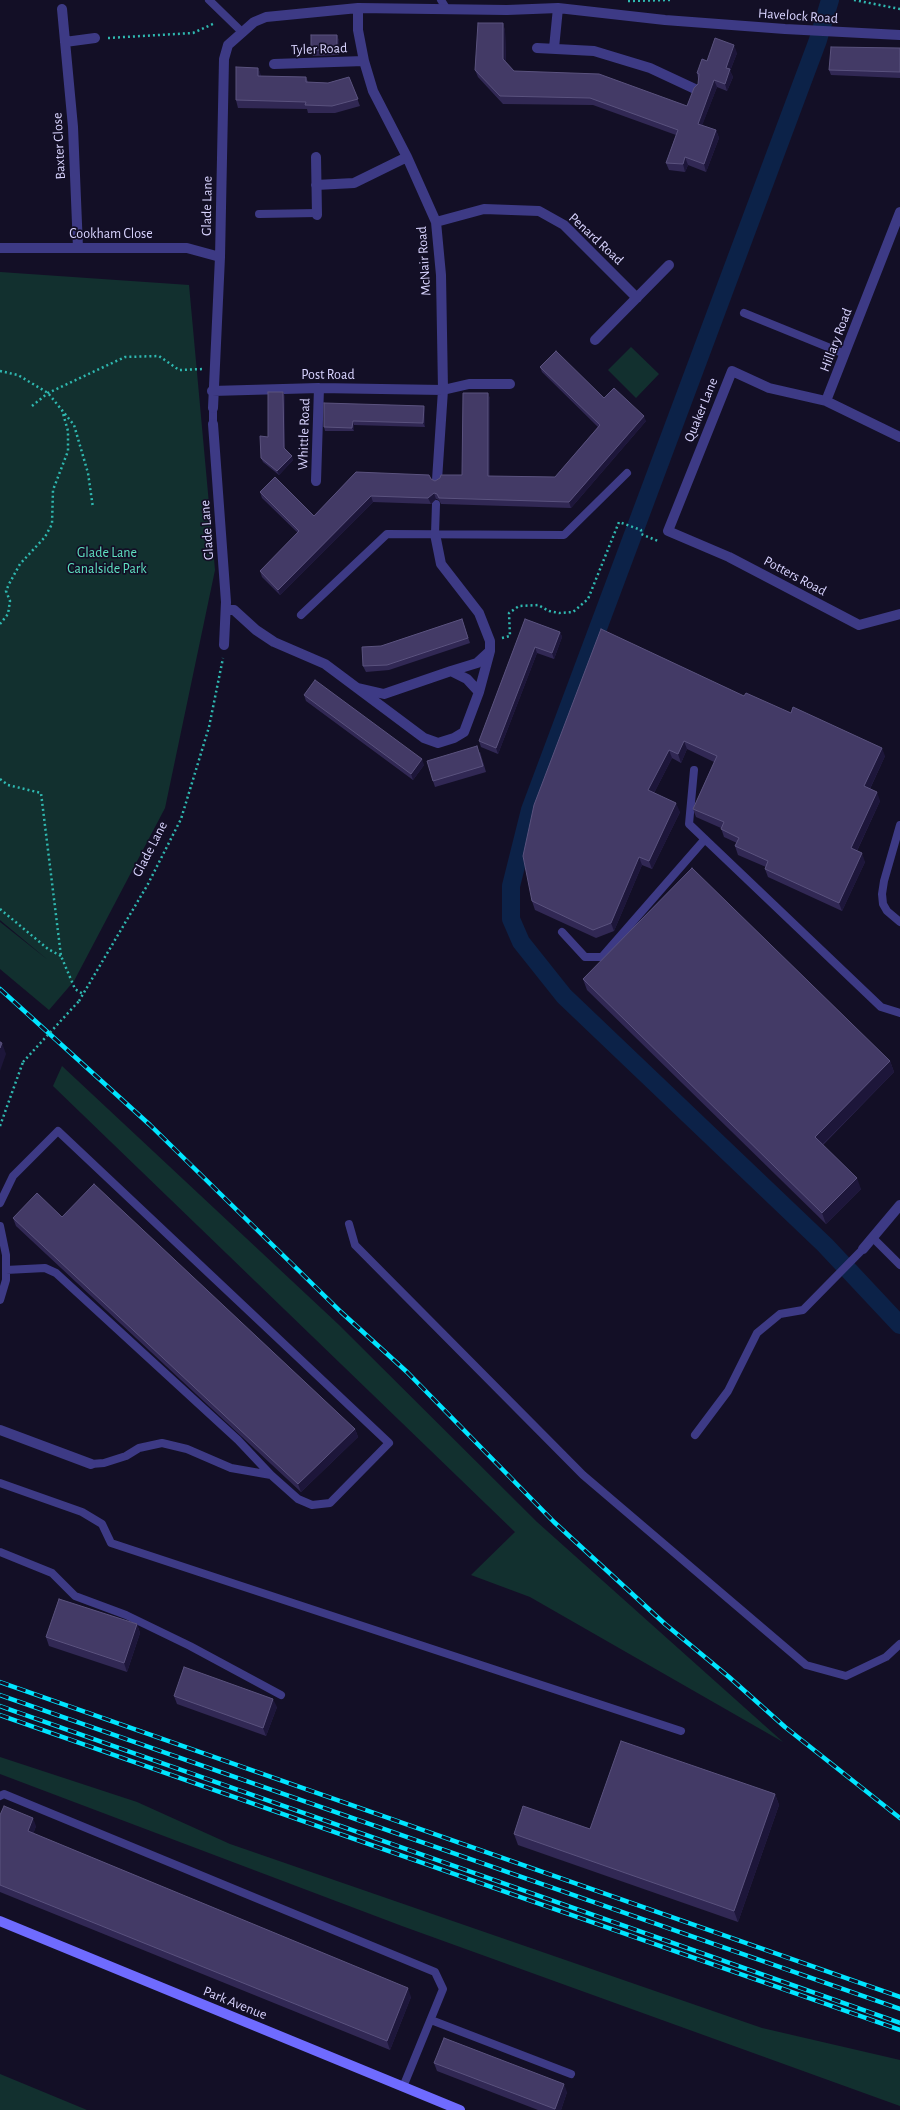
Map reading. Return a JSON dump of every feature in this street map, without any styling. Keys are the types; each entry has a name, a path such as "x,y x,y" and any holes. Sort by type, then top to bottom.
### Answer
{"street":[{"name":"Havelock Road","path":"358,8 444,4 507,10 558,8 665,20 850,34 900,35"},
{"name":"Glade Lane","path":"213,408 212,391 220,257 224,59 228,45 241,31 266,17 358,8"},
{"name":"McNair Road","path":"358,8 358,30 364,61 373,91 407,157 436,222 440,276 443,390 437,480"},
{"path":"554,48 558,8"},
{"name":"Baxter Close","path":"62,9 73,127 78,248"},
{"path":"65,42 95,38"},
{"path":"537,48 594,50 650,68 695,89"},
{"name":"Tyler Road","path":"274,64 364,61"},
{"path":"316,157 317,214"},
{"path":"316,185 354,183 407,157"},
{"name":"Penard Road","path":"436,222 484,210 540,212 564,225 637,298"},
{"name":"Hillary Road","path":"826,401 897,227 900,212"},
{"name":"Cookham Close","path":"0,248 188,248 220,257"},
{"path":"595,340 669,265"},
{"name":"Quaker Lane","path":"668,531 732,371 769,388 826,401"},
{"name":"Post Road","path":"212,391 319,388 443,390 469,384 510,384"},
{"name":"Whittle Road","path":"316,481 319,388"},
{"path":"826,401 900,437"},
{"name":"Glade Lane","path":"213,424 226,610 224,645"},
{"name":"Potters Road","path":"668,531 729,557 859,625 900,614"},
{"path":"226,610 234,610 256,630 274,642 325,664 424,738 438,743 454,738 464,732 479,692 490,651 490,642 480,613 440,564 435,534"},
{"path":"358,688 384,694 477,663 490,651"},
{"path":"451,671 467,679 479,692"},
{"path":"863,1249 900,1205"},
{"path":"0,1430 91,1464"},
{"name":"Park Avenue","path":"0,1921 460,2110"}],"lane":[{"path":"209,0 241,31"},
{"path":"259,214 317,214"},
{"path":"744,313 845,354"},
{"name":"Glade Lane","path":"213,408 213,424"},
{"path":"301,615 387,534 564,535 627,473"},
{"path":"435,534 436,504"},
{"path":"694,770 688,824 880,1007 900,1013"},
{"path":"900,825 884,881 882,894 883,904 887,911 900,922"},
{"path":"562,932 585,957 602,957 705,839"},
{"path":"0,1203 13,1176 58,1131 389,1443 330,1503 312,1505 298,1500 271,1475 238,1440 56,1273 45,1268 6,1270"},
{"path":"349,1224 355,1245 583,1476 806,1666 846,1676 886,1657 900,1644"},
{"path":"0,1226 6,1254 6,1280 0,1300"},
{"path":"873,1238 900,1265"},
{"path":"695,1435 728,1391 757,1333 780,1314 804,1310 863,1249"},
{"path":"91,1464 104,1463 126,1456 138,1448 162,1443 187,1449 231,1468 271,1475"},
{"path":"0,1483 82,1512 102,1524 111,1543 681,1731"},
{"path":"0,1552 52,1573 75,1596 140,1622 281,1695"},
{"path":"0,1796 4,1794 435,1972 443,1989 403,2087"},
{"path":"431,2020 571,2074"}],"path":[{"path":"855,0 900,9"},
{"path":"95,38 192,33 226,17"},
{"path":"32,406 48,393 125,357 159,356 179,370 214,368"},
{"path":"0,371 18,375 48,393 74,425 88,473 93,508"},
{"path":"0,624 8,614 10,601 6,591 8,584 20,564 45,538 52,524 53,490 63,468 68,451 68,431 62,410"},
{"path":"496,640 510,636 509,613 520,606 538,605 549,611 559,613 573,612 588,599 619,522 641,530 641,534 662,542"},
{"name":"Glade Lane","path":"0,1126 23,1062 79,1001 148,884 181,819 209,727 224,645"},
{"path":"0,778 8,785 41,792 61,956 75,989 83,994"},
{"path":"0,909 48,949 61,956"}],"green space":[{"name":"Glade Lane Canalside Park","path":"0,272 189,285 215,570 165,808 74,981 49,1010 0,969 0,922 48,960 0,920"},
{"path":"631,347 659,374 636,398 608,370"},
{"path":"62,1066 338,1324 537,1522 783,1742 530,1597 471,1575 515,1532 53,1086"},
{"path":"0,1757 137,1802 230,1844 762,2028 900,2060 900,2106 402,1926 0,1774"},
{"path":"0,2074 87,2110 0,2110"}],"building":[{"path":"478,23 503,23 503,59 514,71 599,74 687,106 694,88 698,84 699,74 697,73 702,59 707,61 715,38 734,45 726,68 730,69 725,84 714,80 698,124 716,130 704,164 685,157 683,164 666,163 678,130 590,98 500,96 475,70"},
{"path":"311,35 337,35 337,50 311,50"},
{"path":"831,47 900,48 900,72 829,70"},
{"path":"236,67 258,68 258,76 306,77 306,82 328,83 349,77 358,99 332,106 305,105 306,102 236,100"},
{"path":"556,351 604,398 614,388 644,416 569,502 439,498 437,494 434,493 428,498 371,496 278,590 260,571 299,531 260,492 275,477 314,516 356,472 429,475 431,479 435,481 440,478 441,475 462,475 463,393 488,393 488,476 555,477 600,425 540,367"},
{"path":"268,392 283,392 284,448 292,456 277,471 261,458 260,436 268,437"},
{"path":"324,403 424,406 423,423 353,421 352,428 324,427"},
{"path":"462,619 468,638 387,665 363,666 362,647 381,646"},
{"path":"525,619 560,632 552,653 535,647 496,748 479,741"},
{"path":"601,629 744,696 746,693 791,713 793,707 882,748 864,786 877,792 851,848 862,853 839,903 765,869 768,861 735,846 739,838 721,829 724,822 693,809 717,756 684,741 678,754 669,750 648,790 676,803 649,861 639,857 611,923 593,930 532,901 523,856 534,805"},
{"path":"315,680 422,759 411,774 304,695"},
{"path":"477,746 483,766 433,781 427,761"},
{"path":"692,868 890,1061 815,1137 857,1178 822,1213 583,979"},
{"path":"94,1184 355,1429 298,1484 13,1218 37,1193 62,1217"},
{"path":"59,1599 137,1624 124,1663 46,1637"},
{"path":"184,1667 273,1699 263,1728 174,1696"},
{"path":"621,1741 775,1794 734,1911 514,1834 523,1806 590,1829"},
{"path":"4,1806 33,1818 28,1831 408,1988 387,2041 0,1885 0,1815"},
{"path":"444,2038 564,2084 555,2109 434,2063"}],"waterway":[{"path":"830,0 818,40 530,810 511,886 511,919 521,942 564,996 825,1245 900,1325"}],"railway":[{"path":"0,989 150,1125 341,1312 407,1372 554,1522 665,1624 729,1677 785,1727 900,1818"},
{"path":"0,1682 900,1997"},
{"path":"0,1695 900,2009"},
{"path":"0,1706 900,2023"},
{"path":"0,1715 900,2030"}]}
